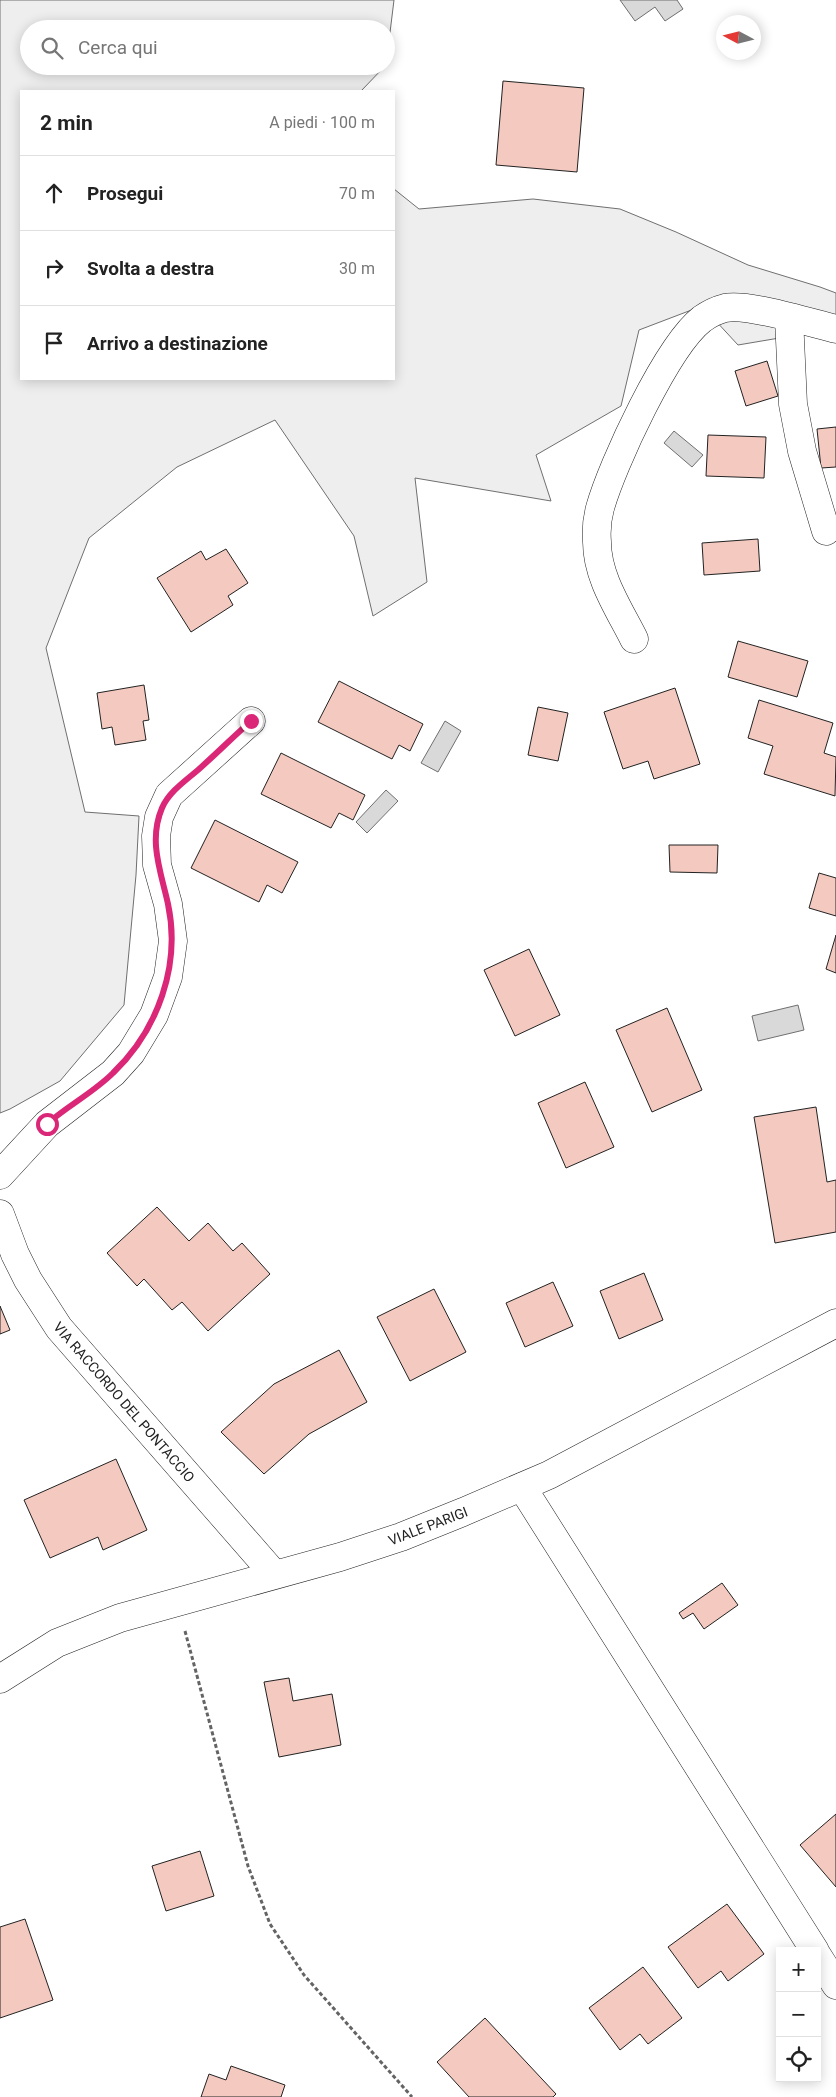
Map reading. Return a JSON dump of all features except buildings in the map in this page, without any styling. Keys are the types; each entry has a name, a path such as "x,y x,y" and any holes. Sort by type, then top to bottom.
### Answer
{"street":[{"path":"634,639 603,575 598,560 597,528 608,482 641,412 667,363 687,335 701,320 715,311 734,307 836,329"},
{"path":"789,318 793,404 806,467 826,531"},
{"path":"0,1175 47,1124 113,1074 132,1053 154,1015 168,977 172,941 168,904 157,865 156,836 159,817 170,795 251,721"},
{"name":"VIA RACCORDO DEL PONTACCIO","path":"0,1214 15,1254 28,1280 59,1328 274,1574"},
{"name":"VIALE PARIGI","path":"0,1678 57,1643 120,1618 402,1537 522,1487 549,1475 836,1323"},
{"path":"522,1487 812,1947"},
{"path":"821,1961 836,1985"}],"path":[{"path":"177,1602 248,1866 270,1924 304,1975 412,2097"}],"shaded area":[{"path":"0,0 394,0 392,20 20,20 20,75 376,75 362,90 20,90 20,380 395,380 395,190 419,209 533,199 620,209 748,265 836,293 836,336 809,333 738,345 702,306 639,330 621,406 536,455 551,501 415,478 427,582 373,616 354,536 275,420 177,467 89,538 46,648 85,812 139,816 136,875 124,1005 60,1081 0,1113"},
{"path":"620,0 677,0 683,9 665,21 655,7 635,21"},
{"path":"674,431 703,455 692,467 664,443"},
{"path":"445,721 461,731 438,772 421,763"},
{"path":"386,790 398,801 367,833 356,822"},
{"path":"798,1005 804,1030 758,1041 752,1016"}],"route":[{"path":"47,1124 113,1074 132,1053 154,1015 168,977 172,956 171,923 168,904 157,865 156,836 159,817 170,795 251,721"}]}
